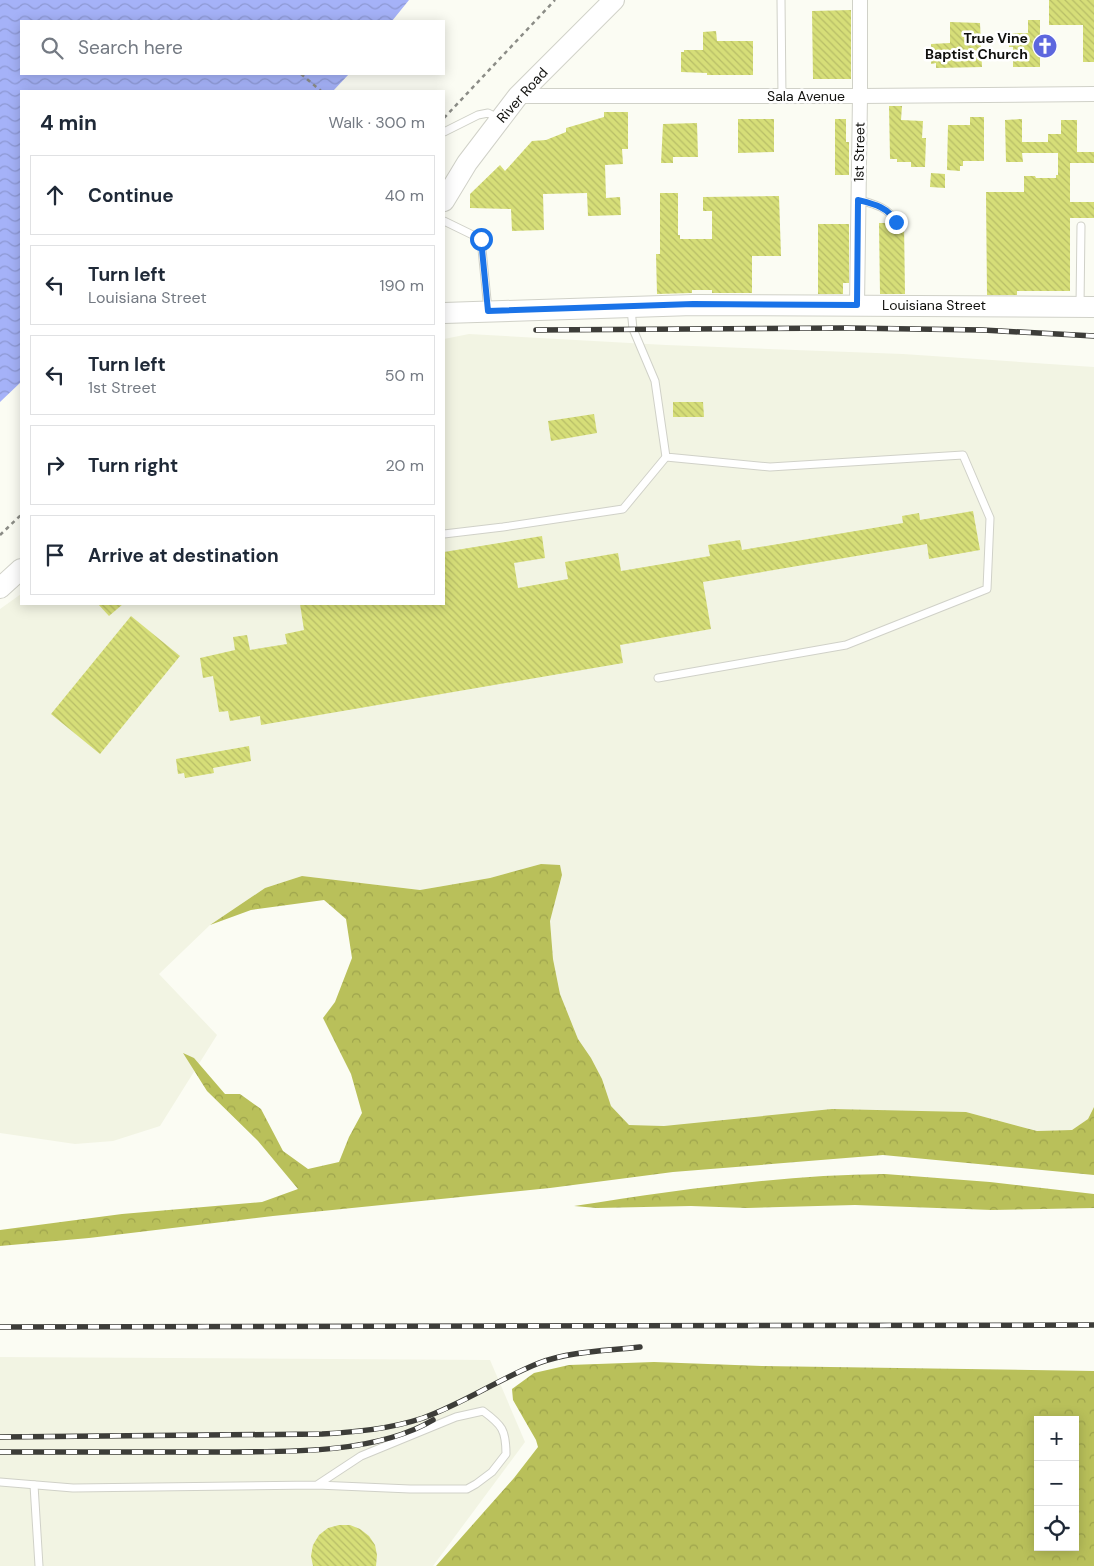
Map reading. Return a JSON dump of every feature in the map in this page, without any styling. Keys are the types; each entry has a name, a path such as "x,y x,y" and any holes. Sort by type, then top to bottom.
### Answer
{"main road":[{"name":"River Road","path":"445,199 467,163 518,96 614,0"},
{"name":"Louisiana Street","path":"445,313 693,304 1087,307"},
{"path":"0,588 20,570"}],"street":[{"name":"1st Street","path":"857,305 860,0"},
{"name":"Sala Avenue","path":"518,96 1094,94"}],"lane":[{"path":"781,0 782,96"},
{"path":"445,132 478,115 488,113 500,119"},
{"path":"858,200 878,205 889,212 896,222"},
{"path":"445,222 481,239 488,311"},
{"path":"1081,226 1087,307"},
{"path":"445,534 623,509 666,457 655,381 633,329 631,306"},
{"path":"658,678 846,645 987,589 990,518 964,455 770,467 666,457"},
{"path":"0,1482 73,1488 317,1485 410,1489 467,1489 492,1472 506,1454 506,1440 498,1422 483,1411 456,1417 361,1456 317,1485"},
{"path":"34,1485 39,1566"}],"path":[{"path":"445,117 556,0"},
{"path":"303,75 320,90"},
{"path":"0,535 20,516"}],"shaded area":[{"path":"469,334 666,345 903,354 1094,367 1094,1107 1088,1119 1072,1130 1037,1131 966,1112 664,1126 629,1125 611,1106 602,1079 578,1039 560,994 553,959 550,920 562,875 541,864 490,878 420,890 302,876 265,888 210,925 159,974 217,1035 160,1126 113,1141 75,1144 0,1133 0,609 20,595 20,605 445,605 445,339"},
{"path":"0,1357 490,1360 525,1442 433,1566 0,1566"}],"green space":[{"path":"541,864 560,865 562,875 550,921 553,959 560,994 578,1039 602,1079 611,1106 629,1125 664,1126 832,1109 966,1112 1037,1131 1072,1130 1088,1119 1094,1107 1094,1175 883,1155 673,1172 550,1188 0,1246 0,1230 122,1214 262,1202 298,1189 258,1141 207,1091 183,1053 194,1058 225,1094 240,1094 261,1109 283,1151 308,1169 339,1162 349,1137 362,1113 351,1074 323,1018 335,1002 352,958 346,919 324,900 251,910 210,925 265,888 302,876 420,890 490,878"},
{"path":"885,1174 990,1182 1094,1194 1094,1208 992,1210 855,1205 747,1208 691,1206 597,1208 574,1206 768,1180"},
{"path":"654,1362 762,1366 1094,1371 1094,1566 436,1566 514,1478 538,1447 536,1440 513,1400 512,1389 534,1373 569,1365"}],"water":[{"path":"0,0 409,0 393,20 20,20 20,75 348,75 334,90 20,90 20,383 0,402"}],"building":[{"path":"1049,0 1094,0 1094,62 1083,62 1083,25 1049,25"},
{"path":"851,10 851,79 813,79 812,11"},
{"path":"1028,20 1040,20 1040,67 1013,67 1013,47 1009,47 1009,33 1028,33"},
{"path":"950,22 980,23 982,67 936,68 936,63 931,64 931,44 950,43"},
{"path":"716,31 717,41 753,41 753,75 707,75 707,73 681,72 681,52 684,52 684,50 703,50 703,32"},
{"path":"889,106 902,106 901,120 923,121 922,138 926,138 925,167 911,167 911,162 897,162 897,159 890,159"},
{"path":"604,112 628,112 628,149 622,149 623,164 605,165 606,198 620,197 621,215 588,216 587,193 543,194 544,230 512,231 511,209 470,208 470,194 500,165 505,171 532,141 546,140 566,132 566,128 604,117"},
{"path":"970,117 984,117 984,161 963,161 960,171 947,170 948,125 970,125"},
{"path":"738,119 774,119 774,152 738,153"},
{"path":"835,119 846,119 846,142 849,142 849,175 835,175"},
{"path":"1022,119 1022,142 1048,142 1048,134 1061,134 1061,120 1077,120 1077,152 1094,152 1094,163 1070,163 1070,202 1094,202 1094,218 1070,218 1070,291 1017,291 1017,295 987,295 986,192 1024,192 1024,176 1056,178 1056,175 1058,175 1058,153 1022,153 1023,162 1006,162 1005,120"},
{"path":"697,123 698,157 673,157 673,163 661,163 663,124"},
{"path":"931,173 945,174 945,188 930,187"},
{"path":"660,193 678,193 678,235 680,235 680,239 712,239 712,211 703,211 703,197 779,196 781,256 752,256 752,293 712,293 712,290 692,290 692,293 657,294 656,254 660,254"},
{"path":"879,223 891,223 896,227 904,223 905,294 880,294"},
{"path":"818,224 849,224 849,283 843,283 843,294 818,294"},
{"path":"673,402 703,402 704,417 673,417"},
{"path":"594,414 597,433 551,441 548,421"},
{"path":"973,511 980,550 929,559 927,544 703,582 711,629 620,645 623,663 261,725 260,716 230,721 228,711 219,712 213,676 203,678 200,658 235,650 233,637 247,635 250,650 287,644 285,634 304,630 300,605 445,605 445,552 542,536 545,558 514,563 518,588 568,579 565,562 618,553 621,571 710,556 708,545 740,540 742,550 903,523 902,516 919,513 920,520"},
{"path":"99,605 122,605 109,616"},
{"path":"131,616 180,656 100,754 51,714"},
{"path":"249,746 251,761 213,768 214,773 185,778 184,773 178,774 176,759"},
{"path":"350,1525 360,1529 369,1536 375,1545 377,1555 376,1566 313,1566 311,1556 313,1545 319,1535 328,1528"}],"railway":[{"path":"536,330 846,328 983,330 1094,336"},
{"path":"0,1327 1094,1325"},
{"path":"0,1437 322,1434 373,1429 423,1418 524,1369 551,1359 576,1354 640,1347"},
{"path":"0,1452 253,1452 316,1450 348,1447 379,1441 407,1432 433,1420"}],"place":[{"name":"True Vine Baptist Church","path":"1045,46"}],"route":[{"path":"481,239 488,311 693,304 857,305 858,200 878,205 889,212 896,222"}]}
